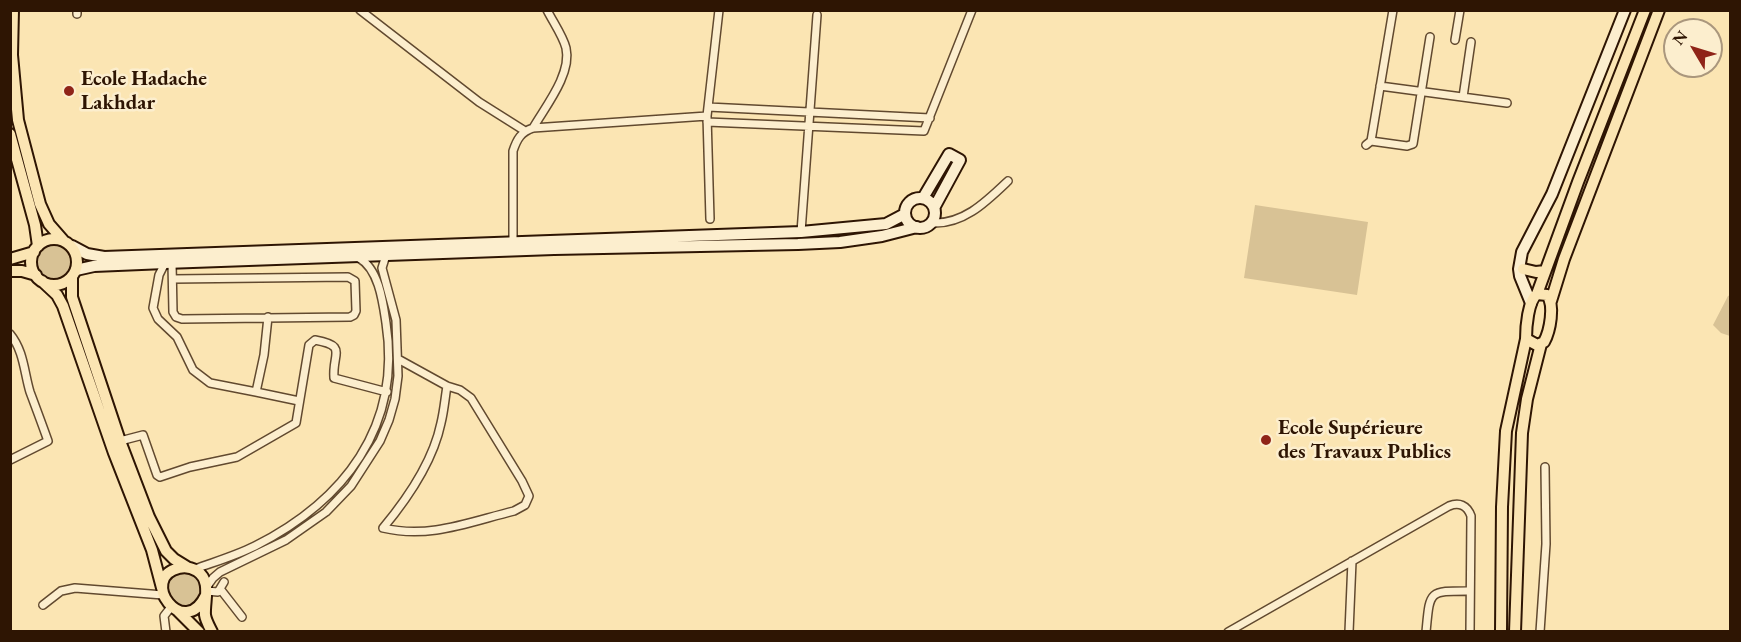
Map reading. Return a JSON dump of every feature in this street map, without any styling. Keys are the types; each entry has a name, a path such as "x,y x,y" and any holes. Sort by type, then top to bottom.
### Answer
{"main road":[{"path":"13,10 12,55 18,120 40,204 49,224 67,243 77,261 72,297 120,441 159,542 174,559 201,574 206,591 206,619 212,632"},
{"path":"1501,632 1502,507 1506,431 1535,297 1645,10"},
{"path":"1515,632 1522,433 1527,399 1541,344 1546,337 1551,301 1564,259 1659,10"},
{"path":"10,134 35,225 36,249 32,264 39,278 57,295 63,306 114,453 152,550 163,591 174,608 199,632"},
{"path":"10,259 36,249 50,239 67,243"},
{"path":"1522,265 1536,272 1545,271"},
{"path":"10,271 22,271 58,284 66,282 74,273"},
{"path":"1535,297 1547,295 1551,301"},
{"path":"1526,339 1534,345 1541,344"},
{"path":"163,591 164,581 173,570 191,568"},
{"path":"174,608 191,610 197,607 206,591"}],"street":[{"path":"360,10 479,102 525,131"},
{"path":"533,129 561,81 567,58 566,47 548,10"},
{"path":"710,219 707,119 719,10"},
{"path":"513,242 513,150 519,137 525,131 707,119 924,131 972,10"},
{"path":"1393,10 1368,143 1407,146 1413,144 1430,37"},
{"path":"1455,40 1460,10"},
{"path":"1535,297 1522,265 1523,250 1551,194 1625,10"},
{"path":"801,232 817,15"},
{"path":"1463,97 1471,42"},
{"path":"1380,86 1507,103"},
{"path":"708,108 930,118"},
{"path":"67,243 87,254 104,256 801,232 885,224 905,214 910,202 923,198 949,154 960,160 934,208 931,223"},
{"path":"74,273 94,266 386,255 798,244 872,237 917,227 922,228 931,223 941,224 969,214 1008,181"},
{"path":"923,198 934,208"},
{"path":"905,214 908,223 917,227"},
{"path":"242,617 222,586 218,592 206,591 213,578 220,572 286,540 327,512 367,464 389,420 395,399 398,359 396,320 382,268 386,255"},
{"path":"191,568 253,548 287,529 309,513 331,494 362,454 374,433 387,392 389,360 385,314 371,268 357,256"},
{"path":"168,263 173,279 173,312 176,317 182,319 350,317 356,311 355,282 348,277 173,279"},
{"path":"168,263 157,284 153,308 159,319 177,337 193,370 210,384 299,401"},
{"path":"256,392 264,356 268,317"},
{"path":"10,334 21,352 30,390 48,441 10,460"},
{"path":"120,441 143,435 157,475 160,477 190,467 237,457 296,423 309,345 315,340 331,343 334,346 336,351 334,378 387,392"},
{"path":"398,359 447,386 460,390 471,398 528,492 528,501 514,511 435,531 412,533 383,528 409,494 431,450 441,424 447,386"},
{"path":"1540,632 1546,544 1545,467"},
{"path":"1228,632 1449,506 1462,505 1467,508 1471,516 1470,632"},
{"path":"1349,632 1352,561"},
{"path":"44,605 61,591 75,588 163,591"},
{"path":"1426,632 1429,603 1434,594 1441,591 1470,591"},
{"path":"166,632 164,616 174,608"},
{"path":"160,632 164,623"}],"shaded area":[{"path":"1255,205 1368,222 1357,295 1244,278"},
{"path":"55,244 68,249 73,262 68,275 55,280 42,275 37,262 42,249"},
{"path":"1730,295 1730,336 1721,333 1713,325"},
{"path":"184,572 196,577 201,589 196,601 184,606 172,601 167,589 172,577"}],"place":[{"name":"Ecole Hadache Lakhdar","path":"69,91"},
{"name":"Ecole Supérieure des Travaux Publics","path":"1266,440"}]}
